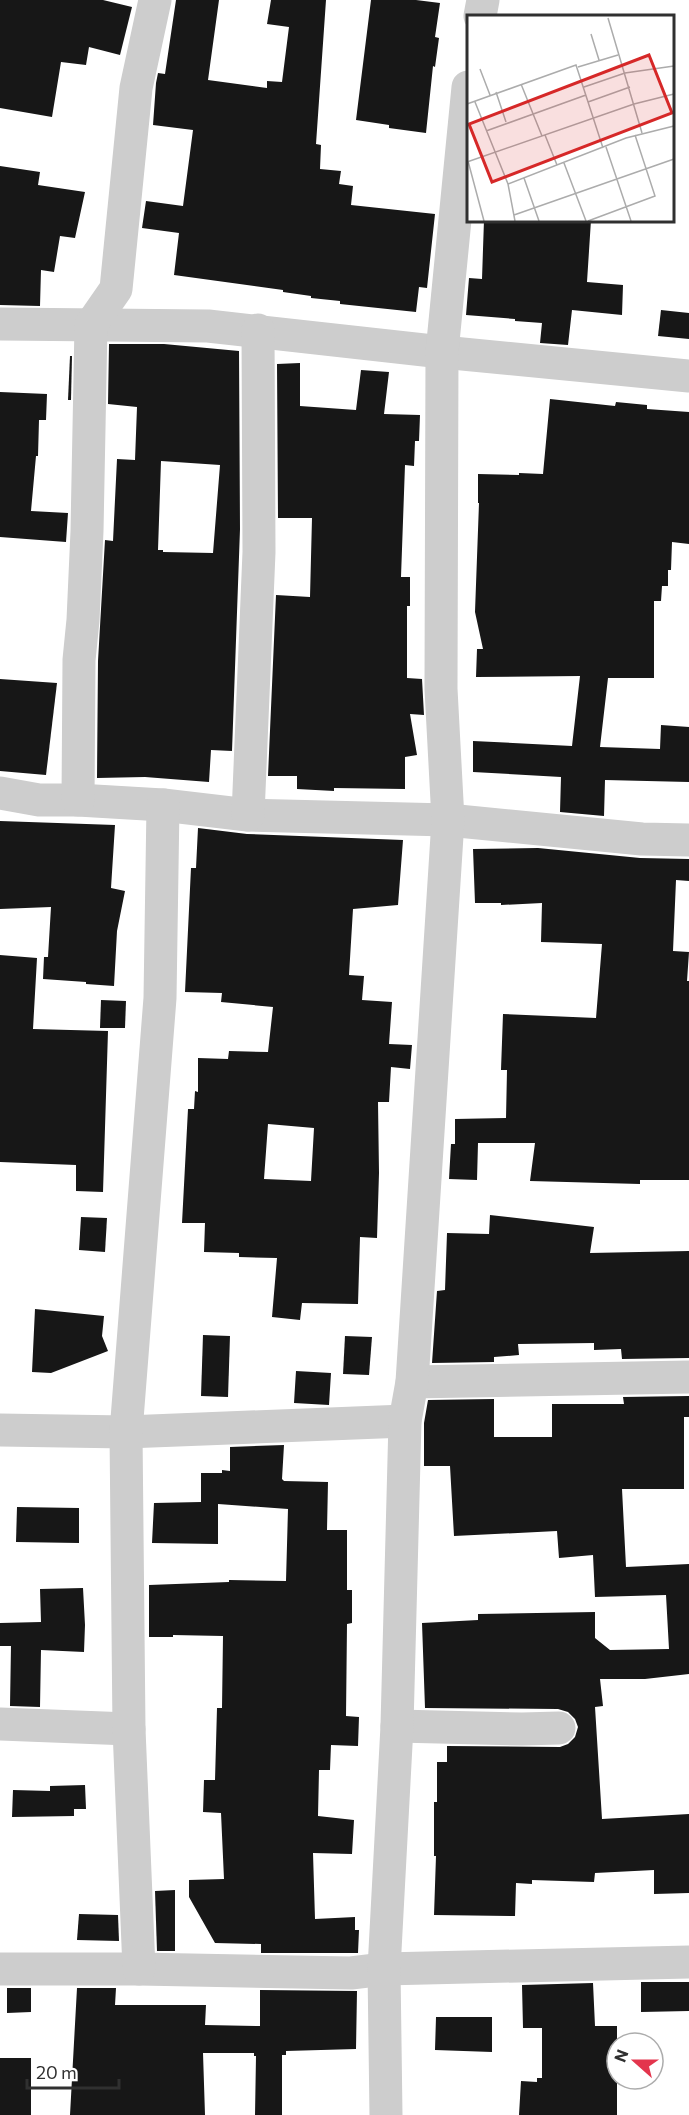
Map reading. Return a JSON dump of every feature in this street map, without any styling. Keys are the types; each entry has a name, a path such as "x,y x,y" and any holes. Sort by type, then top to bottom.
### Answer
{"street":[{"path":"78,800 79,660 87,531 91,325 116,289 136,88 155,0"},
{"path":"480,15 483,0"},
{"path":"386,2115 384,1969 397,1726 405,1421 412,1382 448,820 441,689 442,352 467,97"},
{"path":"0,324 208,326 689,376"},
{"path":"248,815 259,552 258,330"},
{"path":"0,793 39,800 163,805 248,815 448,820 642,839 689,840"},
{"path":"139,1969 129,1729 126,1432 160,998 163,805"},
{"path":"412,1382 689,1377"},
{"path":"0,1430 126,1432 405,1421"},
{"path":"0,1724 129,1729"},
{"path":"397,1726 559,1728"},
{"path":"0,1969 351,1973 384,1969 689,1962"}],"building":[{"path":"0,0 103,0 132,7 120,55 89,47 86,65 61,62 52,117 0,108"},
{"path":"176,0 219,0 208,80 267,88 267,81 282,82 289,27 267,24 271,0 326,0 316,144 321,145 320,169 341,171 339,184 353,186 351,205 435,214 427,288 419,287 416,312 340,304 340,301 311,298 311,296 283,292 283,290 174,275 179,233 142,228 146,201 183,206 193,130 153,125 156,83 158,73 165,74"},
{"path":"371,0 416,0 440,3 435,37 439,38 435,67 433,66 426,133 389,128 389,125 356,120"},
{"path":"0,166 40,172 38,185 85,192 75,238 60,236 54,272 41,270 40,306 0,305"},
{"path":"484,222 591,222 587,282 623,285 622,315 572,310 568,345 540,343 542,323 466,315 469,278 482,279"},
{"path":"661,310 689,313 689,339 658,336"},
{"path":"109,344 164,344 239,351 240,529 232,751 211,750 209,782 145,777 97,778 98,661 105,540 113,541 117,459 135,460 137,407 108,404","holes":["161,461 220,465 213,553 158,550"]},
{"path":"70,356 72,356 71,400 68,400"},
{"path":"300,363 300,406 356,410 361,370 389,372 384,414 420,415 419,441 415,441 414,466 405,465 401,577 410,577 410,606 407,606 407,678 422,679 424,715 410,714 417,755 405,757 405,789 334,788 334,791 297,789 297,776 268,776 276,595 310,597 312,518 278,518 277,364"},
{"path":"0,392 47,394 46,420 39,420 38,456 36,456 31,511 68,513 66,542 0,537"},
{"path":"550,399 615,406 616,402 647,405 647,409 689,412 689,544 672,542 668,586 662,586 661,601 654,601 654,678 608,678 600,747 660,749 661,725 689,727 689,782 605,780 604,816 560,812 561,777 473,772 473,741 572,746 580,676 476,677 477,649 483,649 475,612 478,474 543,474"},
{"path":"0,679 57,683 46,775 0,771"},
{"path":"0,821 115,825 111,888 125,891 117,931 114,986 43,979 44,957 48,957 51,907 0,909"},
{"path":"198,828 247,834 403,840 398,905 353,909 349,975 364,976 362,1000 392,1002 389,1044 412,1045 410,1069 391,1067 389,1102 378,1102 377,1238 360,1237 358,1304 302,1303 300,1320 272,1317 277,1258 239,1257 239,1253 204,1252 205,1223 182,1223 188,1109 194,1109 195,1091 198,1092 198,1058 228,1059 229,1051 268,1052 273,1007 221,1002 222,993 185,992 191,868 196,868","holes":["268,1124 314,1128 311,1181 264,1179"]},
{"path":"538,848 640,858 689,859 689,881 676,880 673,951 689,952 687,981 689,981 689,1180 640,1180 640,1184 530,1181 535,1143 478,1143 477,1180 449,1179 451,1144 455,1144 455,1119 506,1118 507,1070 501,1070 503,1014 596,1018 602,944 541,942 542,903 501,905 501,903 475,903 473,849"},
{"path":"0,955 37,958 33,1029 108,1031 103,1192 76,1191 76,1165 0,1162"},
{"path":"101,1000 126,1001 125,1028 100,1028"},
{"path":"490,1215 594,1227 590,1253 689,1251 689,1358 622,1359 621,1349 594,1350 594,1343 518,1344 519,1355 494,1357 494,1362 432,1363 437,1291 445,1290 447,1233 489,1234"},
{"path":"81,1217 107,1218 105,1252 79,1250"},
{"path":"35,1309 104,1316 102,1336 108,1351 51,1373 32,1372"},
{"path":"203,1335 230,1336 228,1397 201,1396"},
{"path":"345,1336 372,1337 369,1375 343,1374"},
{"path":"296,1371 331,1373 329,1405 294,1403"},
{"path":"689,1396 689,1417 684,1417 684,1489 622,1489 626,1567 689,1564 689,1674 645,1679 600,1679 603,1706 595,1707 602,1819 689,1814 689,1893 654,1894 654,1870 595,1873 594,1882 532,1880 532,1884 516,1883 515,1916 434,1915 436,1856 434,1856 434,1802 437,1802 437,1762 447,1762 447,1746 560,1747 568,1744 575,1737 578,1727 575,1719 568,1712 558,1709 425,1708 422,1623 478,1620 478,1614 595,1612 595,1638 610,1650 669,1649 666,1595 595,1597 593,1555 559,1558 557,1531 454,1536 450,1466 424,1466 424,1423 428,1400 494,1399 494,1437 552,1437 552,1404 624,1404 623,1397"},
{"path":"284,1445 282,1479 284,1481 328,1482 327,1530 347,1530 347,1590 352,1590 352,1623 347,1624 346,1716 359,1717 358,1746 331,1745 330,1770 319,1770 318,1816 354,1820 352,1854 313,1853 315,1919 355,1917 355,1930 359,1930 358,1953 261,1953 261,1944 215,1943 189,1897 189,1880 224,1879 221,1813 203,1812 204,1780 215,1780 217,1708 222,1708 223,1636 149,1637 149,1585 229,1582 229,1580 286,1581 288,1509 218,1504 218,1544 152,1543 154,1503 201,1502 201,1473 230,1471 230,1447"},
{"path":"17,1507 79,1508 79,1543 16,1542"},
{"path":"83,1588 84,1652 41,1650 40,1707 10,1706 11,1646 0,1646 0,1623 41,1622 40,1589"},
{"path":"85,1785 86,1809 74,1809 74,1816 12,1817 13,1790 50,1791 50,1786"},
{"path":"175,1890 175,1951 157,1951 155,1891"},
{"path":"79,1914 118,1915 119,1941 77,1940"},
{"path":"641,1982 689,1982 689,2011 641,2012"},
{"path":"593,1983 595,2026 617,2026 617,2031 605,2031 605,2091 617,2091 617,2115 519,2115 521,2081 537,2082 537,2078 542,2078 542,2028 523,2028 522,1985"},
{"path":"7,1988 31,1988 31,2012 7,2013"},
{"path":"77,1988 116,1988 115,2005 206,2005 205,2025 260,2026 260,1990 357,1991 356,2049 286,2051 286,2055 282,2055 282,2115 255,2115 256,2056 254,2053 203,2053 205,2115 70,2115"},
{"path":"436,2017 492,2017 492,2052 435,2050"},
{"path":"0,2058 31,2058 31,2115 0,2115"}]}
